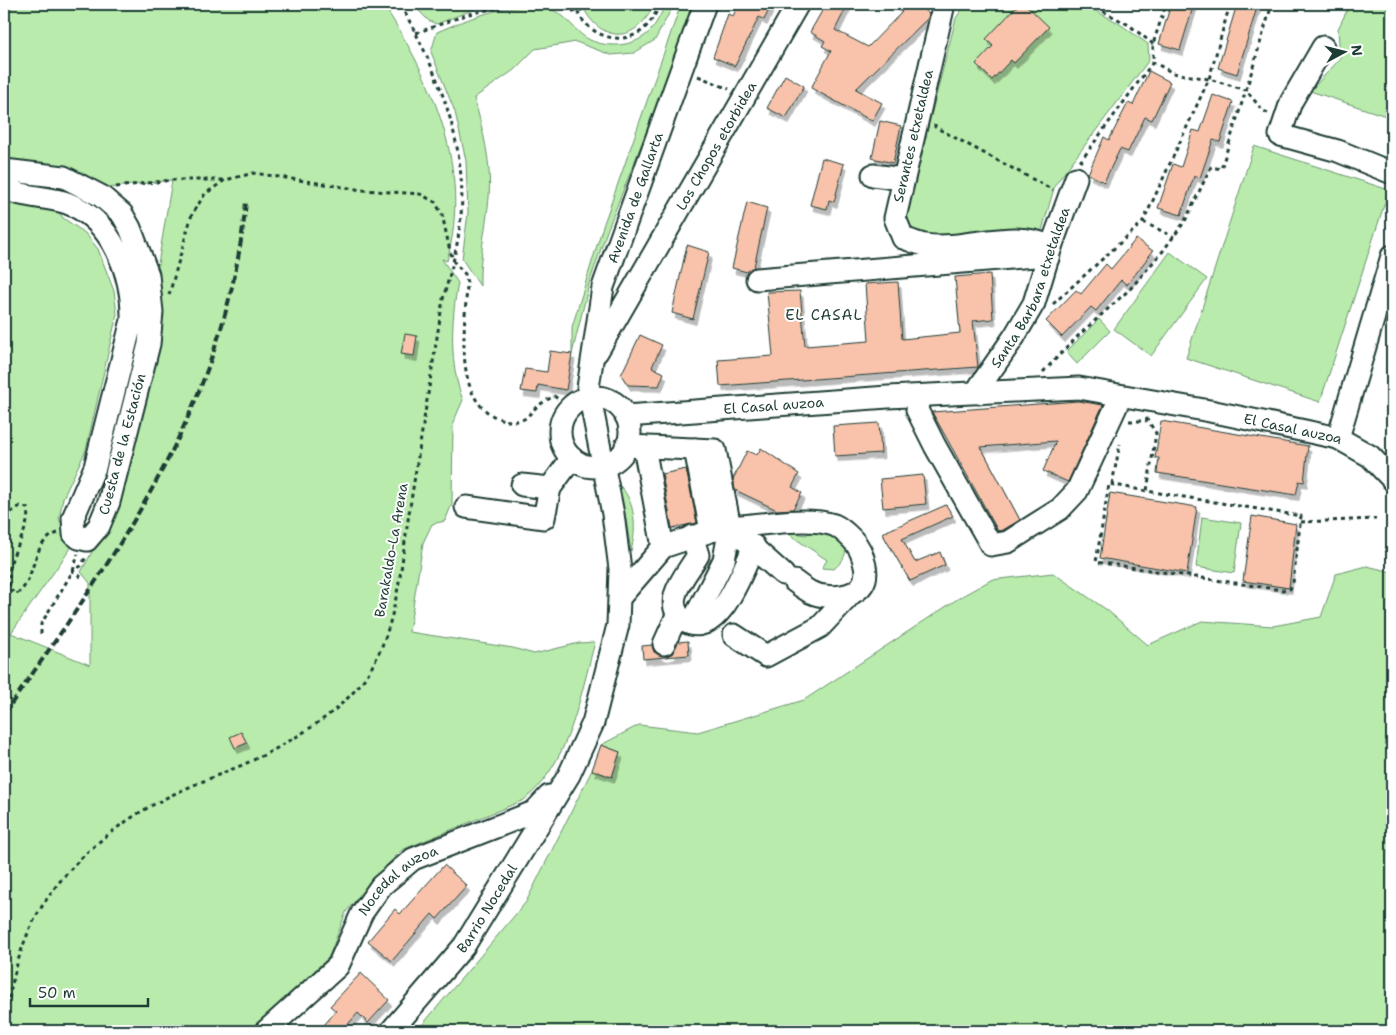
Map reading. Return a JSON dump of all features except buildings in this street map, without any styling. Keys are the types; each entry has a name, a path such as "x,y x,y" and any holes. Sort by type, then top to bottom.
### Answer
{"street":[{"name":"Avenida de Gallarta","path":"569,775 593,723 618,625 620,597 617,541 588,382 603,287 705,4"},
{"name":"Los Chopos etorbidea","path":"592,361 798,4"},
{"name":"Serantes etxetaldea","path":"944,4 895,218 903,238 925,245 1038,240 1049,252"},
{"path":"1323,47 1291,102 1280,135 1338,151 1392,173"},
{"name":"Cuesta de la Estación","path":"4,170 64,177 101,196 122,214 130,228 148,275 152,312 149,344 109,502 99,526 87,540 79,538 74,534 73,518 95,467 132,320 133,305 119,255 108,235 95,221 69,204 4,188"},
{"path":"873,175 903,179"},
{"name":"Santa Barbara etxetaldea","path":"979,393 980,386 1014,337 1034,303 1049,252 1076,178"},
{"path":"757,279 1035,256 1049,252"},
{"name":"El Casal auzoa","path":"626,416 919,396 1080,388 1121,396 1147,410 1338,438 1392,256"},
{"path":"603,287 634,290"},
{"path":"919,396 917,410 934,446 991,545 1008,542 1026,531 1060,509 1077,491 1121,396"},
{"path":"663,547 635,447 630,426 626,416 611,400 590,397 570,407 564,416 561,438 572,458 589,466 603,466 635,447 715,450 711,531 674,596 672,606 680,618 691,626 700,626 717,615 724,606 754,546"},
{"path":"1338,438 1370,456 1392,479"},
{"path":"466,507 544,518 550,488 572,458"},
{"path":"522,485 550,488"},
{"path":"620,597 663,547 711,531 802,522 825,523 844,531 857,544 866,570 865,581 820,627 766,656 734,635"},
{"path":"711,531 754,546 789,578 812,592 850,595"},
{"path":"680,618 691,620 696,615 724,560 711,531"},
{"path":"664,644 680,618"},
{"name":"Nocedal auzoa","path":"266,1031 338,966 362,913 381,886 413,859 534,812 569,775"},
{"name":"Barrio Nocedal","path":"391,1031 464,946 569,775"}],"path":[{"name":"Barakaldo-La Arena","path":"4,1022 13,976 26,936 62,879 124,822 162,799 264,755 312,728 342,704 367,674 392,620 443,299 454,262 461,223 461,180 457,140 446,107 416,33 400,4"},
{"path":"416,33 469,14 513,4"},
{"path":"549,4 577,12 594,4"},
{"path":"575,4 577,12 588,28 606,37 621,37 639,32 652,20 661,4"},
{"path":"1089,4 1128,25 1153,44"},
{"path":"1076,178 1078,167 1084,154 1153,62 1153,44 1166,4"},
{"path":"1052,305 1143,222 1209,78 1230,4"},
{"path":"1040,375 1080,334 1130,289 1186,222 1211,167 1221,169 1272,4"},
{"path":"1153,62 1173,73 1209,78 1246,90 1263,111 1285,119"},
{"path":"695,75 735,91"},
{"path":"936,118 935,127 1068,199"},
{"path":"101,196 106,188 172,180 225,180 254,173 362,190 420,194 436,202 442,214 454,262 465,274 468,283 464,367 470,387 482,406 494,416 507,422 524,419 536,406 554,396 570,407"},
{"path":"168,301 192,214 205,194 225,180"},
{"path":"1143,222 1174,237"},
{"path":"1124,425 1137,420 1147,410"},
{"path":"1147,410 1150,422 1156,432 1147,491"},
{"path":"1112,484 1301,516 1293,583 1290,589 1282,590 1096,562 1109,484 1112,484 1121,438"},
{"path":"4,517 20,506 27,508 28,514 22,539 12,562 9,578 10,590 16,594 22,591 36,554 48,536 65,531"},
{"path":"1300,522 1376,519"},
{"path":"73,571 81,566 91,549"},
{"path":"41,634 41,624 73,571 80,550"},
{"path":"73,571 81,577"}],"green space":[{"path":"4,4 383,4 418,64 432,95 443,127 451,160 455,193 453,227 447,261 442,259 458,283 454,312 453,357 458,386 463,400 453,423 452,504 445,521 432,524 423,543 409,632 513,648 534,654 579,643 595,642 571,727 563,748 552,767 540,785 524,800 402,850 372,880 346,912 329,957 264,1018 245,1031 4,1031 4,645 11,633 4,627","holes":["23,178 85,191 172,180 158,264 154,359 99,539 81,572 90,583 90,665 11,633 73,545 59,519 63,498 86,450 117,314 114,291 98,249 85,233 63,218 46,193 22,190"]},
{"path":"412,4 487,4 437,24 429,21"},
{"path":"582,4 655,4 638,27 626,33 618,34 602,30 596,25"},
{"path":"666,4 681,4 673,6 655,40 634,53 611,55 576,42 535,49 514,70 474,98 488,160 490,185 480,286 462,259 468,213 466,161 455,112 431,52 437,32 487,13 527,6 540,7 557,12 583,36 597,43 620,45 642,38 648,33 656,23"},
{"path":"681,4 694,4 658,103 607,231 589,284 572,354 572,327 602,229"},
{"path":"966,4 1082,4 1117,22 1148,44 1149,60 1055,185 1040,237 932,241 912,231 907,222 906,213 956,18"},
{"path":"1350,4 1392,4 1392,118 1310,91 1340,59 1338,29"},
{"path":"1254,146 1389,190 1320,402 1186,358"},
{"path":"1170,252 1207,279 1151,356 1114,329"},
{"path":"1099,319 1110,331 1077,364 1066,352"},
{"path":"617,483 628,497 633,515 634,533 631,551 625,514"},
{"path":"1202,517 1241,523 1234,573 1196,567"},
{"path":"781,529 805,535 819,529 844,541 846,550 844,556 834,569 822,568 827,560"},
{"path":"1367,566 1392,572 1392,1031 417,1031 526,902 592,770 612,777 620,752 601,745 639,725 698,732 804,700 962,596 991,580 1053,573 1107,610 1148,645 1202,621 1273,626 1321,617 1336,574"}],"railway":[{"path":"4,714 126,534 160,474 191,411 216,346 234,276 246,202"}],"district":[{"name":"EL CASAL","path":"824,315"}]}
